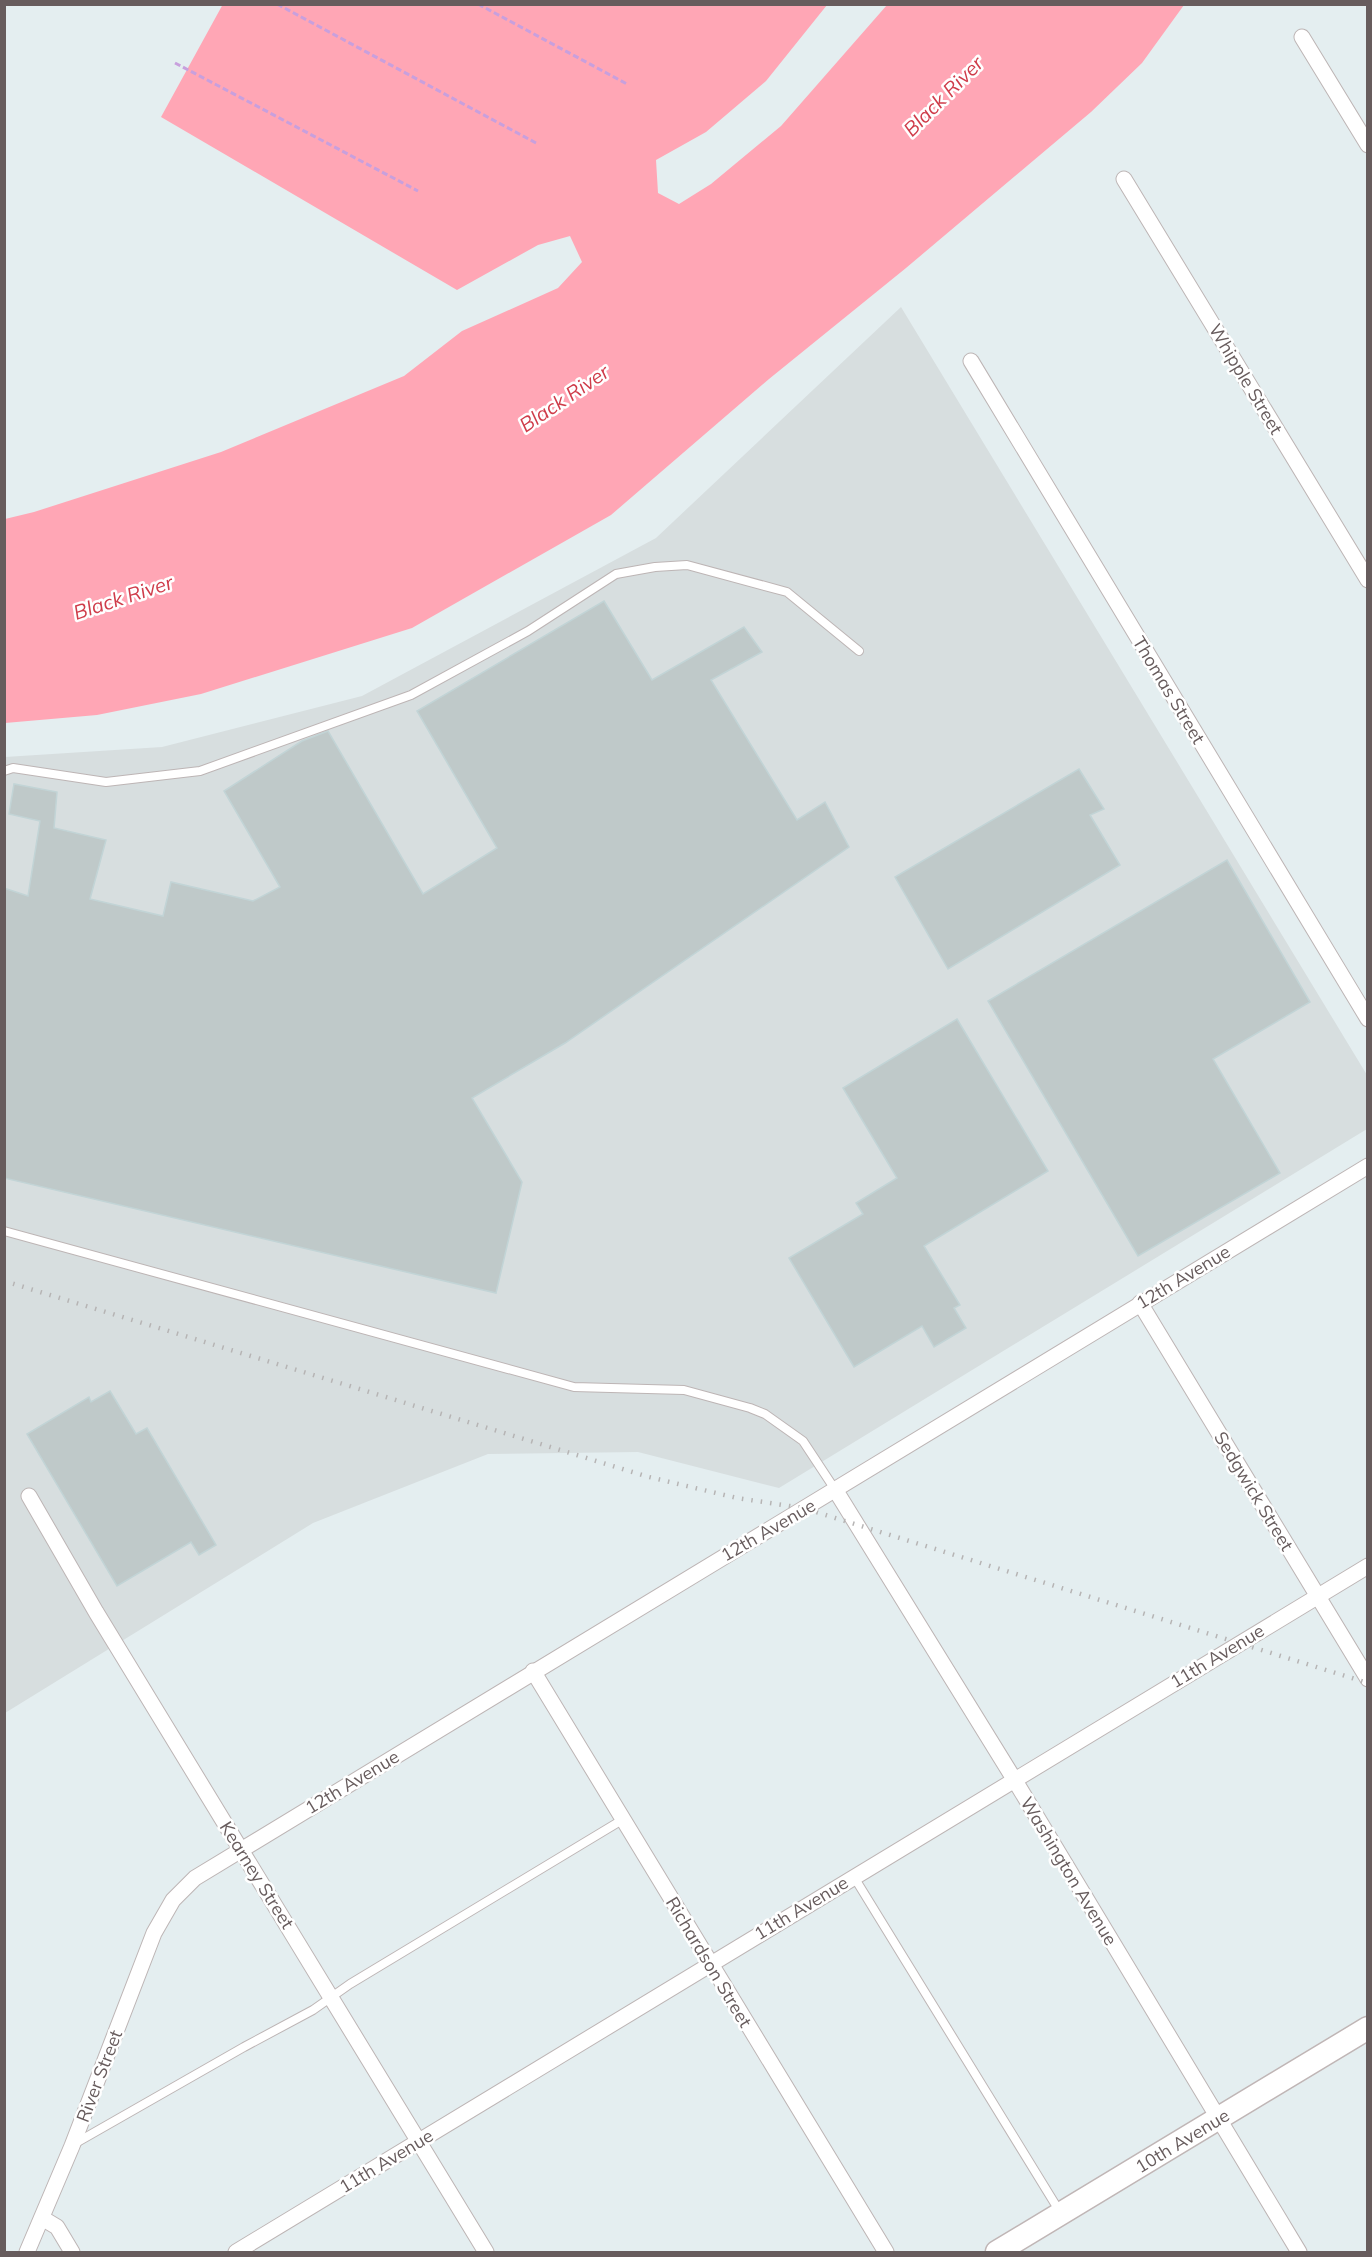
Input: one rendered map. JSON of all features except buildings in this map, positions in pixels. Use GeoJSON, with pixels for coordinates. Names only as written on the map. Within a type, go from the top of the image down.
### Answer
{"type":"FeatureCollection","features":[{"type":"Feature","properties":{"kind":"street"},"geometry":{"type":"LineString","coordinates":[[1302,37],[1368,145]]}},
{"type":"Feature","properties":{"kind":"street","name":"Whipple Street"},"geometry":{"type":"LineString","coordinates":[[1124,179],[1368,580]]}},
{"type":"Feature","properties":{"kind":"street","name":"Thomas Street"},"geometry":{"type":"LineString","coordinates":[[971,361],[1368,1019]]}},
{"type":"Feature","properties":{"kind":"street","name":"12th Avenue"},"geometry":{"type":"LineString","coordinates":[[173,1900],[195,1878],[1368,1166]]}},
{"type":"Feature","properties":{"kind":"street","name":"Sedgwick Street"},"geometry":{"type":"LineString","coordinates":[[1140,1303],[1368,1679]]}},
{"type":"Feature","properties":{"kind":"street","name":"Washington Avenue"},"geometry":{"type":"LineString","coordinates":[[836,1491],[1014,1779],[1299,2253]]}},
{"type":"Feature","properties":{"kind":"street","name":"Kearney Street"},"geometry":{"type":"LineString","coordinates":[[29,1496],[96,1612],[332,1996],[486,2253]]}},
{"type":"Feature","properties":{"kind":"street","name":"11th Avenue"},"geometry":{"type":"LineString","coordinates":[[236,2253],[710,1962],[1368,1566]]}},
{"type":"Feature","properties":{"kind":"street","name":"Richardson Street"},"geometry":{"type":"LineString","coordinates":[[533,1671],[886,2253]]}},
{"type":"Feature","properties":{"kind":"street","name":"River Street"},"geometry":{"type":"LineString","coordinates":[[27,2253],[72,2146],[154,1932],[173,1900]]}},
{"type":"Feature","properties":{"kind":"street","name":"10th Avenue"},"geometry":{"type":"LineString","coordinates":[[997,2253],[1368,2028]]}},
{"type":"Feature","properties":{"kind":"street"},"geometry":{"type":"LineString","coordinates":[[42,2218],[57,2227],[72,2253]]}},
{"type":"Feature","properties":{"kind":"lane"},"geometry":{"type":"LineString","coordinates":[[4,771],[13,768],[106,782],[200,771],[411,694],[528,631],[616,574],[655,567],[687,565],[787,592],[859,651]]}},
{"type":"Feature","properties":{"kind":"lane"},"geometry":{"type":"LineString","coordinates":[[4,1231],[574,1387],[684,1390],[750,1408],[765,1414],[803,1441],[836,1491]]}},
{"type":"Feature","properties":{"kind":"lane"},"geometry":{"type":"LineString","coordinates":[[72,2146],[313,2010],[332,1996],[622,1820]]}},
{"type":"Feature","properties":{"kind":"lane"},"geometry":{"type":"LineString","coordinates":[[854,1876],[1061,2213]]}},
{"type":"Feature","properties":{"kind":"path"},"geometry":{"type":"LineString","coordinates":[[276,4],[536,143]]}},
{"type":"Feature","properties":{"kind":"path"},"geometry":{"type":"LineString","coordinates":[[478,4],[627,84]]}},
{"type":"Feature","properties":{"kind":"path"},"geometry":{"type":"LineString","coordinates":[[175,63],[418,191]]}},
{"type":"Feature","properties":{"kind":"shaded area"},"geometry":{"type":"Polygon","coordinates":[[[901,307],[1367,1075],[1367,1129],[779,1488],[638,1452],[488,1454],[313,1523],[5,1713],[5,757],[162,747],[362,696],[656,538],[901,307]]]}},
{"type":"Feature","properties":{"kind":"water","name":"Black River"},"geometry":{"type":"Polygon","coordinates":[[[223,4],[827,5],[766,81],[706,132],[656,160],[658,193],[679,204],[711,184],[781,126],[887,5],[1184,5],[1142,63],[1091,112],[906,268],[769,379],[611,515],[412,628],[201,694],[97,715],[5,723],[5,519],[34,512],[221,452],[404,376],[462,331],[558,288],[582,262],[570,236],[538,245],[457,290],[161,117],[223,4]]]}},
{"type":"Feature","properties":{"kind":"railway"},"geometry":{"type":"LineString","coordinates":[[4,1281],[649,1477],[737,1498],[803,1508],[1368,1683]]}}]}
